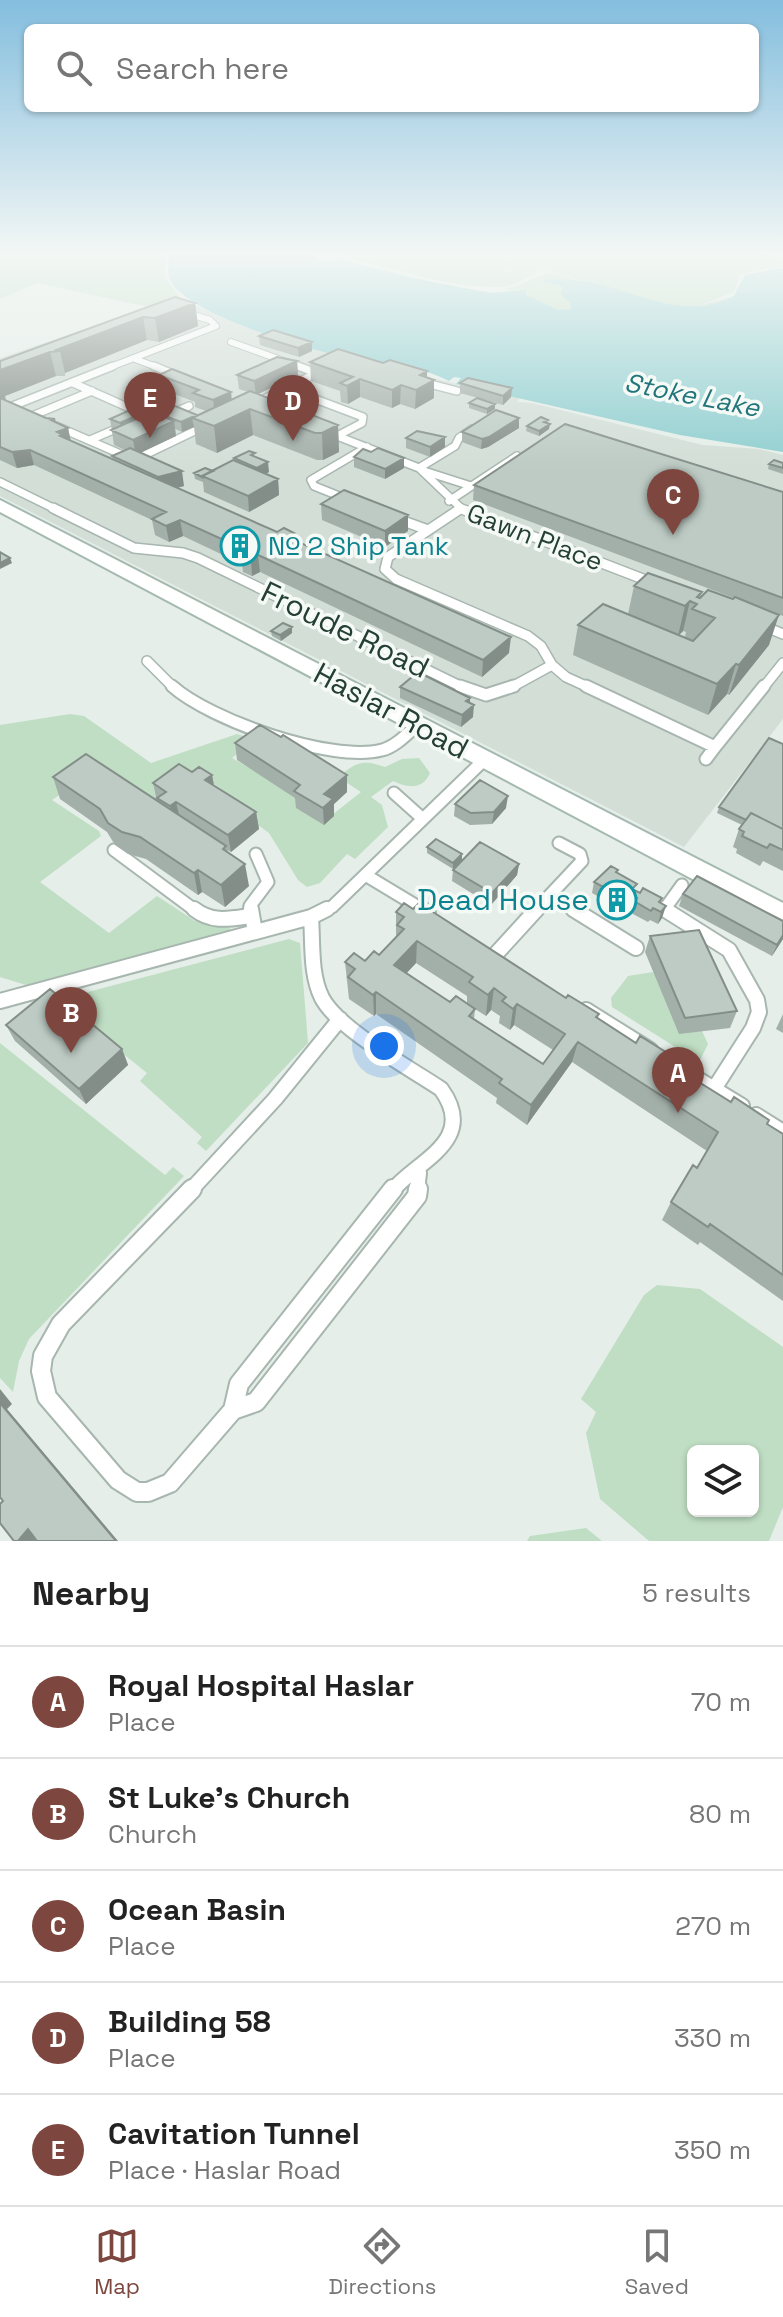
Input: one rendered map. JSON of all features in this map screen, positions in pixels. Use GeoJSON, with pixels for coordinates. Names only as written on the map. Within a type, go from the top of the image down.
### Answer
{"type":"FeatureCollection","features":[{"type":"Feature","properties":{"kind":"street","name":"Haslar Road"},"geometry":{"type":"LineString","coordinates":[[0,505],[783,916]]}},
{"type":"Feature","properties":{"kind":"lane"},"geometry":{"type":"LineString","coordinates":[[0,411],[216,326]]}},
{"type":"Feature","properties":{"kind":"lane"},"geometry":{"type":"LineString","coordinates":[[231,342],[316,373]]}},
{"type":"Feature","properties":{"kind":"lane"},"geometry":{"type":"LineString","coordinates":[[135,359],[192,381]]}},
{"type":"Feature","properties":{"kind":"lane"},"geometry":{"type":"LineString","coordinates":[[239,411],[327,368]]}},
{"type":"Feature","properties":{"kind":"lane"},"geometry":{"type":"LineString","coordinates":[[413,380],[457,391]]}},
{"type":"Feature","properties":{"kind":"lane"},"geometry":{"type":"LineString","coordinates":[[73,383],[151,417],[90,440]]}},
{"type":"Feature","properties":{"kind":"lane"},"geometry":{"type":"LineString","coordinates":[[286,388],[363,417],[362,423],[337,436]]}},
{"type":"Feature","properties":{"kind":"lane"},"geometry":{"type":"LineString","coordinates":[[32,416],[92,391]]}},
{"type":"Feature","properties":{"kind":"lane"},"geometry":{"type":"LineString","coordinates":[[240,400],[267,410]]}},
{"type":"Feature","properties":{"kind":"lane"},"geometry":{"type":"LineString","coordinates":[[12,407],[41,419]]}},
{"type":"Feature","properties":{"kind":"lane"},"geometry":{"type":"LineString","coordinates":[[172,414],[190,410]]}},
{"type":"Feature","properties":{"kind":"lane"},"geometry":{"type":"LineString","coordinates":[[134,460],[210,423],[200,419]]}},
{"type":"Feature","properties":{"kind":"lane"},"geometry":{"type":"LineString","coordinates":[[52,424],[145,465]]}},
{"type":"Feature","properties":{"kind":"lane"},"geometry":{"type":"LineString","coordinates":[[421,469],[481,424]]}},
{"type":"Feature","properties":{"kind":"lane"},"geometry":{"type":"LineString","coordinates":[[323,431],[471,486]]}},
{"type":"Feature","properties":{"kind":"lane"},"geometry":{"type":"LineString","coordinates":[[359,504],[314,486],[311,481],[367,447]]}},
{"type":"Feature","properties":{"kind":"lane","name":"Gawn Place"},"geometry":{"type":"LineString","coordinates":[[524,451],[449,501],[460,509],[670,590]]}},
{"type":"Feature","properties":{"kind":"lane"},"geometry":{"type":"LineString","coordinates":[[421,469],[449,501]]}},
{"type":"Feature","properties":{"kind":"lane","name":"Froude Road"},"geometry":{"type":"LineString","coordinates":[[0,482],[134,548],[192,555],[470,691],[487,696],[505,693],[536,670],[552,665]]}},
{"type":"Feature","properties":{"kind":"lane"},"geometry":{"type":"LineString","coordinates":[[460,509],[386,559],[387,573],[533,639],[552,665],[566,677],[715,747]]}},
{"type":"Feature","properties":{"kind":"lane"},"geometry":{"type":"LineString","coordinates":[[386,514],[428,530]]}},
{"type":"Feature","properties":{"kind":"lane"},"geometry":{"type":"LineString","coordinates":[[755,623],[783,634]]}},
{"type":"Feature","properties":{"kind":"lane"},"geometry":{"type":"LineString","coordinates":[[147,661],[175,689],[199,705],[255,729],[330,750],[384,750],[417,725]]}},
{"type":"Feature","properties":{"kind":"lane"},"geometry":{"type":"LineString","coordinates":[[706,759],[782,668]]}},
{"type":"Feature","properties":{"kind":"lane"},"geometry":{"type":"LineString","coordinates":[[2,999],[311,917],[332,907],[484,760]]}},
{"type":"Feature","properties":{"kind":"lane"},"geometry":{"type":"LineString","coordinates":[[394,793],[423,819]]}},
{"type":"Feature","properties":{"kind":"lane"},"geometry":{"type":"LineString","coordinates":[[495,955],[583,859],[559,843]]}},
{"type":"Feature","properties":{"kind":"lane"},"geometry":{"type":"LineString","coordinates":[[114,850],[204,917],[218,920],[250,916]]}},
{"type":"Feature","properties":{"kind":"lane"},"geometry":{"type":"LineString","coordinates":[[255,932],[250,906],[268,882],[256,854]]}},
{"type":"Feature","properties":{"kind":"lane"},"geometry":{"type":"LineString","coordinates":[[367,876],[444,923]]}},
{"type":"Feature","properties":{"kind":"lane"},"geometry":{"type":"LineString","coordinates":[[682,885],[659,907],[729,950],[757,1000],[759,1012],[753,1028],[714,1089]]}},
{"type":"Feature","properties":{"kind":"lane"},"geometry":{"type":"LineString","coordinates":[[551,896],[636,948]]}},
{"type":"Feature","properties":{"kind":"lane"},"geometry":{"type":"LineString","coordinates":[[311,917],[320,996],[340,1019],[441,1089],[456,1113],[452,1128],[419,1173],[417,1196],[256,1402],[233,1410],[170,1483],[148,1492],[137,1492],[118,1480],[47,1397],[41,1371],[48,1343],[61,1324],[207,1172],[305,1064],[340,1019]]}},
{"type":"Feature","properties":{"kind":"lane"},"geometry":{"type":"LineString","coordinates":[[573,1002],[783,1132]]}},
{"type":"Feature","properties":{"kind":"shaded area"},"geometry":{"type":"Polygon","coordinates":[[[94,326],[243,326],[348,359],[520,398],[517,402],[532,403],[703,445],[759,449],[783,455],[783,719],[684,847],[0,496],[0,358],[94,326]]]}},
{"type":"Feature","properties":{"kind":"green space"},"geometry":{"type":"Polygon","coordinates":[[[381,326],[783,326],[783,400],[381,326]]]}},
{"type":"Feature","properties":{"kind":"green space"},"geometry":{"type":"Polygon","coordinates":[[[70,714],[84,716],[151,763],[237,734],[262,742],[247,745],[232,758],[332,815],[361,792],[338,777],[355,765],[371,763],[385,767],[402,759],[419,758],[430,773],[419,785],[409,786],[393,781],[371,797],[382,805],[388,827],[355,859],[347,854],[320,883],[307,887],[298,880],[269,833],[232,806],[238,800],[208,780],[151,805],[93,772],[52,800],[99,831],[101,836],[40,882],[109,933],[157,896],[195,921],[230,928],[231,932],[26,985],[0,977],[0,725],[70,714]]]}},
{"type":"Feature","properties":{"kind":"green space"},"geometry":{"type":"Polygon","coordinates":[[[289,939],[300,943],[308,1043],[206,1151],[197,1143],[202,1137],[140,1081],[147,1073],[59,1002],[65,998],[289,939]]]}},
{"type":"Feature","properties":{"kind":"green space"},"geometry":{"type":"Polygon","coordinates":[[[653,972],[702,1031],[708,1044],[699,1062],[612,1007],[611,998],[628,976],[653,972]]]}},
{"type":"Feature","properties":{"kind":"green space"},"geometry":{"type":"Polygon","coordinates":[[[0,1043],[165,1175],[173,1167],[184,1176],[29,1339],[19,1361],[13,1392],[0,1378],[0,1043]]]}},
{"type":"Feature","properties":{"kind":"green space"},"geometry":{"type":"Polygon","coordinates":[[[657,1285],[700,1289],[783,1347],[783,1507],[769,1541],[649,1541],[600,1499],[586,1433],[596,1412],[581,1399],[644,1295],[657,1285]]]}},
{"type":"Feature","properties":{"kind":"green space"},"geometry":{"type":"Polygon","coordinates":[[[586,1528],[602,1541],[527,1541],[530,1536],[586,1528]]]}},
{"type":"Feature","properties":{"kind":"water","name":"Stoke Lake"},"geometry":{"type":"Polygon","coordinates":[[[242,326],[783,326],[783,452],[680,435],[456,384],[461,378],[454,377],[449,381],[412,369],[347,358],[242,326]]]}},
{"type":"Feature","properties":{"kind":"building"},"geometry":{"type":"Polygon","coordinates":[[[96,326],[120,326],[56,350],[60,351],[0,370],[0,361],[96,326]]]}},
{"type":"Feature","properties":{"kind":"building"},"geometry":{"type":"Polygon","coordinates":[[[273,330],[312,342],[298,348],[259,336],[273,330]]]}},
{"type":"Feature","properties":{"kind":"building"},"geometry":{"type":"Polygon","coordinates":[[[338,349],[383,363],[390,360],[427,371],[420,375],[434,380],[416,390],[401,385],[392,390],[360,379],[347,386],[340,383],[353,377],[310,362],[338,349]]]}},
{"type":"Feature","properties":{"kind":"building"},"geometry":{"type":"Polygon","coordinates":[[[277,357],[297,361],[254,381],[237,375],[277,357]]]}},
{"type":"Feature","properties":{"kind":"building"},"geometry":{"type":"Polygon","coordinates":[[[172,369],[231,392],[213,400],[193,393],[199,390],[159,375],[172,369]]]}},
{"type":"Feature","properties":{"kind":"building"},"geometry":{"type":"Polygon","coordinates":[[[468,378],[512,388],[503,396],[460,383],[468,378]]]}},
{"type":"Feature","properties":{"kind":"building"},"geometry":{"type":"Polygon","coordinates":[[[250,391],[338,425],[315,433],[250,409],[214,426],[192,418],[250,391]]]}},
{"type":"Feature","properties":{"kind":"building"},"geometry":{"type":"Polygon","coordinates":[[[0,398],[55,419],[51,420],[68,428],[57,432],[63,435],[60,436],[277,532],[284,528],[294,533],[287,537],[511,637],[483,660],[258,555],[251,560],[241,556],[248,551],[180,520],[166,526],[152,519],[166,512],[30,450],[12,452],[0,447],[0,398]]]}},
{"type":"Feature","properties":{"kind":"building"},"geometry":{"type":"Polygon","coordinates":[[[477,398],[495,404],[487,409],[469,403],[477,398]]]}},
{"type":"Feature","properties":{"kind":"building"},"geometry":{"type":"Polygon","coordinates":[[[139,406],[149,410],[120,423],[110,419],[139,406]]]}},
{"type":"Feature","properties":{"kind":"building"},"geometry":{"type":"Polygon","coordinates":[[[175,406],[197,415],[181,422],[160,414],[175,406]]]}},
{"type":"Feature","properties":{"kind":"building"},"geometry":{"type":"Polygon","coordinates":[[[496,410],[519,418],[482,439],[462,432],[496,410]]]}},
{"type":"Feature","properties":{"kind":"building"},"geometry":{"type":"Polygon","coordinates":[[[152,412],[174,421],[133,440],[111,430],[152,412]]]}},
{"type":"Feature","properties":{"kind":"building"},"geometry":{"type":"Polygon","coordinates":[[[541,417],[550,424],[539,431],[527,426],[541,417]]]}},
{"type":"Feature","properties":{"kind":"building"},"geometry":{"type":"Polygon","coordinates":[[[565,424],[783,492],[783,598],[474,485],[565,424]]]}},
{"type":"Feature","properties":{"kind":"building"},"geometry":{"type":"Polygon","coordinates":[[[417,431],[445,437],[430,447],[406,438],[417,431]]]}},
{"type":"Feature","properties":{"kind":"building"},"geometry":{"type":"Polygon","coordinates":[[[130,448],[182,471],[158,477],[112,456],[130,448]]]}},
{"type":"Feature","properties":{"kind":"building"},"geometry":{"type":"Polygon","coordinates":[[[378,448],[404,458],[385,469],[354,457],[363,449],[371,452],[378,448]]]}},
{"type":"Feature","properties":{"kind":"building"},"geometry":{"type":"Polygon","coordinates":[[[249,451],[255,453],[251,455],[268,462],[257,468],[234,458],[249,451]]]}},
{"type":"Feature","properties":{"kind":"building"},"geometry":{"type":"Polygon","coordinates":[[[233,460],[278,479],[248,496],[202,476],[233,460]]]}},
{"type":"Feature","properties":{"kind":"building"},"geometry":{"type":"Polygon","coordinates":[[[774,460],[783,463],[783,468],[769,464],[774,460]]]}},
{"type":"Feature","properties":{"kind":"building"},"geometry":{"type":"Polygon","coordinates":[[[205,468],[213,471],[202,476],[204,478],[194,473],[205,468]]]}},
{"type":"Feature","properties":{"kind":"building"},"geometry":{"type":"Polygon","coordinates":[[[344,490],[408,515],[385,531],[321,504],[344,490]]]}},
{"type":"Feature","properties":{"kind":"building"},"geometry":{"type":"Polygon","coordinates":[[[0,552],[10,558],[0,563],[0,552]]]}},
{"type":"Feature","properties":{"kind":"building"},"geometry":{"type":"Polygon","coordinates":[[[648,573],[702,592],[697,597],[700,598],[708,590],[779,615],[739,665],[736,664],[717,684],[578,625],[603,604],[693,641],[715,618],[692,609],[697,604],[690,601],[685,606],[634,586],[648,573]]]}},
{"type":"Feature","properties":{"kind":"building"},"geometry":{"type":"Polygon","coordinates":[[[283,623],[292,627],[280,635],[271,631],[283,623]]]}},
{"type":"Feature","properties":{"kind":"building"},"geometry":{"type":"Polygon","coordinates":[[[418,672],[470,698],[466,701],[474,705],[462,715],[400,687],[418,672]]]}},
{"type":"Feature","properties":{"kind":"building"},"geometry":{"type":"Polygon","coordinates":[[[260,725],[281,737],[283,735],[347,775],[324,794],[333,799],[323,808],[294,791],[300,785],[235,743],[260,725]]]}},
{"type":"Feature","properties":{"kind":"building"},"geometry":{"type":"Polygon","coordinates":[[[769,738],[783,744],[783,829],[751,813],[746,820],[719,807],[769,738]]]}},
{"type":"Feature","properties":{"kind":"building"},"geometry":{"type":"Polygon","coordinates":[[[86,754],[226,846],[223,849],[245,864],[221,885],[198,870],[194,873],[140,837],[122,832],[108,823],[100,809],[53,777],[86,754]]]}},
{"type":"Feature","properties":{"kind":"building"},"geometry":{"type":"Polygon","coordinates":[[[179,764],[192,772],[199,767],[212,775],[205,780],[256,812],[228,835],[176,802],[170,806],[157,798],[166,792],[153,783],[179,764]]]}},
{"type":"Feature","properties":{"kind":"building"},"geometry":{"type":"Polygon","coordinates":[[[480,780],[508,796],[494,812],[471,813],[455,804],[480,780]]]}},
{"type":"Feature","properties":{"kind":"building"},"geometry":{"type":"Polygon","coordinates":[[[751,813],[783,829],[783,850],[770,844],[767,848],[742,836],[744,832],[739,829],[751,813]]]}},
{"type":"Feature","properties":{"kind":"building"},"geometry":{"type":"Polygon","coordinates":[[[436,839],[462,854],[453,863],[427,847],[436,839]]]}},
{"type":"Feature","properties":{"kind":"building"},"geometry":{"type":"Polygon","coordinates":[[[480,842],[519,864],[492,893],[453,870],[480,842]]]}},
{"type":"Feature","properties":{"kind":"building"},"geometry":{"type":"Polygon","coordinates":[[[611,866],[637,884],[632,889],[640,893],[643,888],[662,898],[659,902],[666,906],[661,912],[653,908],[651,911],[634,901],[637,898],[629,894],[625,899],[594,882],[611,866]]]}},
{"type":"Feature","properties":{"kind":"building"},"geometry":{"type":"Polygon","coordinates":[[[697,876],[783,921],[783,935],[777,945],[683,894],[697,876]]]}},
{"type":"Feature","properties":{"kind":"building"},"geometry":{"type":"Polygon","coordinates":[[[404,903],[413,909],[419,903],[566,998],[568,995],[599,1014],[596,1017],[636,1043],[640,1036],[690,1067],[686,1074],[731,1102],[734,1097],[769,1120],[767,1124],[783,1134],[783,1275],[710,1224],[708,1227],[671,1202],[693,1165],[697,1168],[718,1132],[578,1042],[531,1105],[499,1083],[502,1079],[376,992],[373,995],[348,977],[355,969],[345,962],[354,953],[365,961],[374,951],[379,955],[404,929],[397,925],[404,917],[396,912],[404,903]],[[417,941],[394,965],[450,1002],[456,996],[475,1009],[469,1016],[543,1064],[565,1034],[517,1004],[513,1009],[502,1001],[506,997],[494,988],[488,995],[469,982],[473,977],[417,941]]]}},
{"type":"Feature","properties":{"kind":"building"},"geometry":{"type":"Polygon","coordinates":[[[699,930],[737,1011],[685,1018],[650,936],[699,930]]]}},
{"type":"Feature","properties":{"kind":"building"},"geometry":{"type":"Polygon","coordinates":[[[50,989],[122,1049],[79,1089],[6,1025],[50,989]]]}},
{"type":"Feature","properties":{"kind":"building"},"geometry":{"type":"Polygon","coordinates":[[[0,1403],[116,1541],[37,1541],[28,1529],[18,1541],[14,1541],[0,1523],[0,1504],[3,1501],[0,1497],[0,1403]]]}},
{"type":"Feature","properties":{"kind":"place","name":"Cavitation Tunnel"},"geometry":{"type":"Point","coordinates":[150,438]}},
{"type":"Feature","properties":{"kind":"place","name":"Building 58"},"geometry":{"type":"Point","coordinates":[293,441]}},
{"type":"Feature","properties":{"kind":"place","name":"Ocean Basin"},"geometry":{"type":"Point","coordinates":[673,535]}},
{"type":"Feature","properties":{"kind":"place","name":"№ 2 Ship Tank"},"geometry":{"type":"Point","coordinates":[240,546]}},
{"type":"Feature","properties":{"kind":"place","name":"Dead House"},"geometry":{"type":"Point","coordinates":[617,900]}},
{"type":"Feature","properties":{"kind":"place","name":"St Luke's Church"},"geometry":{"type":"Point","coordinates":[71,1053]}},
{"type":"Feature","properties":{"kind":"place","name":"Royal Hospital Haslar"},"geometry":{"type":"Point","coordinates":[678,1113]}}]}
